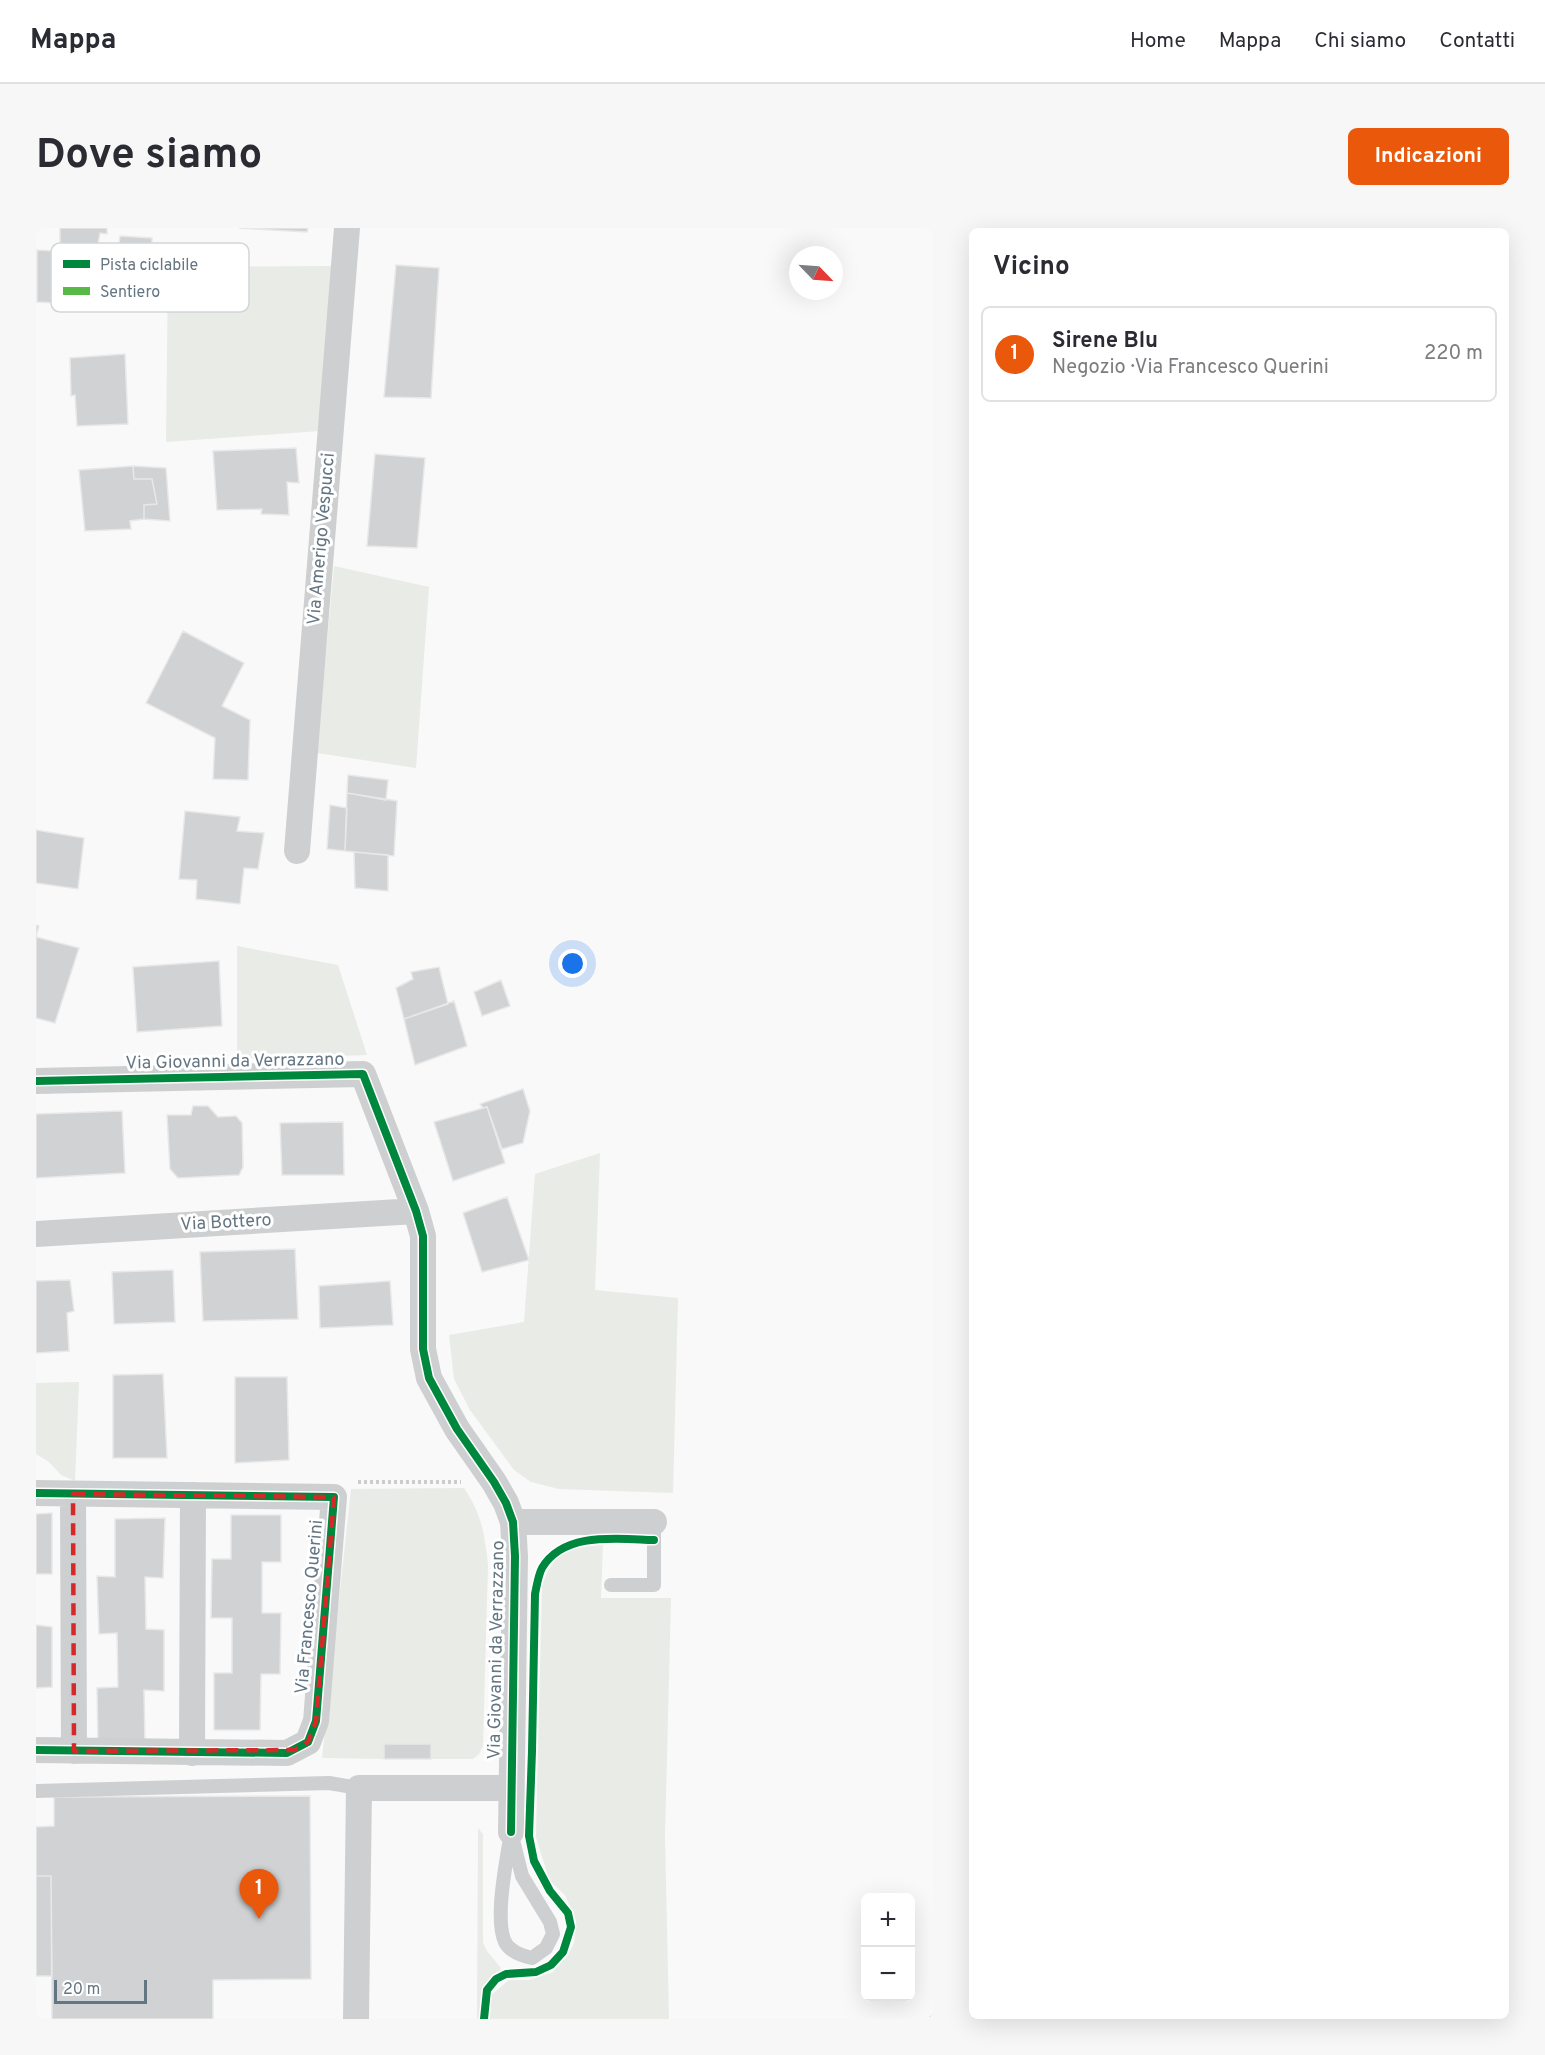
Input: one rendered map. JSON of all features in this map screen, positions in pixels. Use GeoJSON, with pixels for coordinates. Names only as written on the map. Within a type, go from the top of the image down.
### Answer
{"type":"FeatureCollection","features":[{"type":"Feature","properties":{"kind":"street","name":"Via Amerigo Vespucci"},"geometry":{"type":"LineString","coordinates":[[297,851],[347,228]]}},
{"type":"Feature","properties":{"kind":"street","name":"Via Giovanni da Verrazzano"},"geometry":{"type":"LineString","coordinates":[[36,1081],[363,1074],[416,1211],[423,1236],[423,1349],[429,1378],[457,1429],[495,1482],[513,1522],[511,1832]]}},
{"type":"Feature","properties":{"kind":"street","name":"Via Bottero"},"geometry":{"type":"LineString","coordinates":[[36,1234],[416,1211]]}},
{"type":"Feature","properties":{"kind":"street","name":"Via Francesco Querini"},"geometry":{"type":"LineString","coordinates":[[36,1493],[334,1497],[316,1721],[308,1742],[287,1753],[36,1750]]}},
{"type":"Feature","properties":{"kind":"street"},"geometry":{"type":"LineString","coordinates":[[73,1494],[74,1751]]}},
{"type":"Feature","properties":{"kind":"street"},"geometry":{"type":"LineString","coordinates":[[192,1753],[193,1495]]}},
{"type":"Feature","properties":{"kind":"street","name":"Via Giovanni da Verrazzano"},"geometry":{"type":"LineString","coordinates":[[513,1522],[654,1521]]}},
{"type":"Feature","properties":{"kind":"street"},"geometry":{"type":"LineString","coordinates":[[356,2019],[359,1788],[511,1788]]}},
{"type":"Feature","properties":{"kind":"lane"},"geometry":{"type":"LineString","coordinates":[[611,1585],[654,1585],[654,1521]]}},
{"type":"Feature","properties":{"kind":"lane"},"geometry":{"type":"LineString","coordinates":[[36,1791],[329,1784],[359,1788]]}},
{"type":"Feature","properties":{"kind":"lane","name":"Via Giovanni da Verrazzano"},"geometry":{"type":"LineString","coordinates":[[511,1832],[522,1876],[550,1922],[553,1934],[546,1948],[532,1958],[520,1955],[506,1944],[500,1922],[511,1832]]}},
{"type":"Feature","properties":{"kind":"path"},"geometry":{"type":"LineString","coordinates":[[334,1497],[341,1486],[348,1482],[495,1482]]}},
{"type":"Feature","properties":{"kind":"highlighted area"},"geometry":{"type":"Polygon","coordinates":[[[73,1494],[334,1497],[316,1721],[308,1742],[294,1750],[74,1751],[73,1494]]]}},
{"type":"Feature","properties":{"kind":"shaded area"},"geometry":{"type":"Polygon","coordinates":[[[332,266],[320,431],[166,442],[167,312],[249,312],[249,267],[332,266]]]}},
{"type":"Feature","properties":{"kind":"shaded area"},"geometry":{"type":"Polygon","coordinates":[[[334,566],[429,587],[416,768],[317,753],[334,566]]]}},
{"type":"Feature","properties":{"kind":"shaded area"},"geometry":{"type":"Polygon","coordinates":[[[237,946],[338,965],[367,1055],[237,1059],[237,946]]]}},
{"type":"Feature","properties":{"kind":"shaded area"},"geometry":{"type":"Polygon","coordinates":[[[600,1153],[595,1290],[678,1298],[673,1493],[559,1489],[531,1482],[514,1470],[470,1410],[454,1379],[449,1335],[524,1322],[535,1174],[600,1153]]]}},
{"type":"Feature","properties":{"kind":"shaded area"},"geometry":{"type":"Polygon","coordinates":[[[79,1382],[75,1481],[61,1475],[49,1462],[36,1454],[36,1383],[79,1382]]]}},
{"type":"Feature","properties":{"kind":"shaded area"},"geometry":{"type":"Polygon","coordinates":[[[464,1488],[475,1507],[481,1524],[488,1564],[483,1746],[479,1754],[473,1759],[430,1759],[430,1744],[385,1744],[384,1759],[322,1758],[351,1489],[464,1488]]]}},
{"type":"Feature","properties":{"kind":"shaded area"},"geometry":{"type":"Polygon","coordinates":[[[603,1545],[601,1598],[671,1598],[665,1836],[669,2019],[490,2019],[491,1995],[509,1980],[529,1980],[553,1972],[568,1955],[574,1943],[576,1920],[565,1895],[552,1883],[547,1873],[536,1837],[542,1585],[552,1565],[564,1553],[581,1547],[603,1545]]]}},
{"type":"Feature","properties":{"kind":"shaded area"},"geometry":{"type":"Polygon","coordinates":[[[478,1828],[483,1834],[483,1943],[501,1968],[484,1991],[482,2019],[477,2019],[478,1828]]]}},
{"type":"Feature","properties":{"kind":"building"},"geometry":{"type":"Polygon","coordinates":[[[60,228],[107,228],[107,234],[100,233],[98,243],[60,243],[60,228]]]}},
{"type":"Feature","properties":{"kind":"building"},"geometry":{"type":"Polygon","coordinates":[[[239,228],[308,228],[307,232],[239,228]]]}},
{"type":"Feature","properties":{"kind":"building"},"geometry":{"type":"Polygon","coordinates":[[[120,236],[152,238],[152,243],[119,243],[120,236]]]}},
{"type":"Feature","properties":{"kind":"building"},"geometry":{"type":"Polygon","coordinates":[[[37,250],[51,251],[51,303],[37,302],[37,250]]]}},
{"type":"Feature","properties":{"kind":"building"},"geometry":{"type":"Polygon","coordinates":[[[396,265],[439,268],[431,398],[384,397],[396,265]]]}},
{"type":"Feature","properties":{"kind":"building"},"geometry":{"type":"Polygon","coordinates":[[[125,354],[128,424],[77,426],[75,395],[71,396],[70,358],[125,354]]]}},
{"type":"Feature","properties":{"kind":"building"},"geometry":{"type":"Polygon","coordinates":[[[296,448],[299,483],[287,482],[289,515],[261,514],[262,509],[217,510],[213,451],[296,448]]]}},
{"type":"Feature","properties":{"kind":"building"},"geometry":{"type":"Polygon","coordinates":[[[375,454],[425,458],[417,548],[367,546],[375,454]]]}},
{"type":"Feature","properties":{"kind":"building"},"geometry":{"type":"Polygon","coordinates":[[[133,466],[134,479],[152,479],[157,504],[144,505],[144,519],[130,521],[131,529],[85,531],[79,470],[133,466]]]}},
{"type":"Feature","properties":{"kind":"building"},"geometry":{"type":"Polygon","coordinates":[[[133,466],[166,468],[170,521],[144,519],[144,505],[157,504],[152,479],[134,479],[133,466]]]}},
{"type":"Feature","properties":{"kind":"building"},"geometry":{"type":"Polygon","coordinates":[[[183,631],[244,663],[222,706],[250,720],[248,780],[213,779],[215,738],[146,703],[183,631]]]}},
{"type":"Feature","properties":{"kind":"building"},"geometry":{"type":"Polygon","coordinates":[[[348,775],[388,780],[386,800],[347,793],[348,775]]]}},
{"type":"Feature","properties":{"kind":"building"},"geometry":{"type":"Polygon","coordinates":[[[347,793],[397,801],[394,856],[345,851],[347,793]]]}},
{"type":"Feature","properties":{"kind":"building"},"geometry":{"type":"Polygon","coordinates":[[[330,805],[347,808],[345,851],[327,849],[330,805]]]}},
{"type":"Feature","properties":{"kind":"building"},"geometry":{"type":"Polygon","coordinates":[[[185,811],[240,817],[237,831],[264,833],[258,869],[244,868],[240,904],[196,899],[197,880],[179,879],[185,811]]]}},
{"type":"Feature","properties":{"kind":"building"},"geometry":{"type":"Polygon","coordinates":[[[36,830],[84,838],[78,889],[36,883],[36,830]]]}},
{"type":"Feature","properties":{"kind":"building"},"geometry":{"type":"Polygon","coordinates":[[[354,852],[388,855],[388,891],[355,888],[354,852]]]}},
{"type":"Feature","properties":{"kind":"building"},"geometry":{"type":"Polygon","coordinates":[[[36,937],[79,948],[55,1023],[36,1018],[36,937]]]}},
{"type":"Feature","properties":{"kind":"building"},"geometry":{"type":"Polygon","coordinates":[[[219,961],[222,1026],[137,1032],[133,967],[219,961]]]}},
{"type":"Feature","properties":{"kind":"building"},"geometry":{"type":"Polygon","coordinates":[[[439,967],[448,1004],[404,1019],[396,988],[413,979],[411,972],[439,967]]]}},
{"type":"Feature","properties":{"kind":"building"},"geometry":{"type":"Polygon","coordinates":[[[501,980],[510,1006],[482,1016],[474,992],[501,980]]]}},
{"type":"Feature","properties":{"kind":"building"},"geometry":{"type":"Polygon","coordinates":[[[454,1001],[467,1046],[415,1065],[404,1019],[454,1001]]]}},
{"type":"Feature","properties":{"kind":"building"},"geometry":{"type":"Polygon","coordinates":[[[523,1089],[530,1111],[523,1143],[502,1149],[487,1107],[483,1108],[480,1104],[523,1089]]]}},
{"type":"Feature","properties":{"kind":"building"},"geometry":{"type":"Polygon","coordinates":[[[193,1106],[208,1106],[218,1117],[236,1116],[242,1123],[243,1167],[239,1175],[178,1178],[170,1169],[167,1115],[191,1115],[193,1106]]]}},
{"type":"Feature","properties":{"kind":"building"},"geometry":{"type":"Polygon","coordinates":[[[487,1107],[505,1163],[453,1181],[434,1122],[487,1107]]]}},
{"type":"Feature","properties":{"kind":"building"},"geometry":{"type":"Polygon","coordinates":[[[122,1111],[125,1173],[36,1178],[36,1114],[122,1111]]]}},
{"type":"Feature","properties":{"kind":"building"},"geometry":{"type":"Polygon","coordinates":[[[343,1122],[344,1175],[282,1175],[280,1123],[343,1122]]]}},
{"type":"Feature","properties":{"kind":"building"},"geometry":{"type":"Polygon","coordinates":[[[507,1197],[529,1260],[482,1272],[463,1213],[507,1197]]]}},
{"type":"Feature","properties":{"kind":"building"},"geometry":{"type":"Polygon","coordinates":[[[295,1249],[298,1319],[203,1321],[200,1252],[295,1249]]]}},
{"type":"Feature","properties":{"kind":"building"},"geometry":{"type":"Polygon","coordinates":[[[173,1270],[175,1322],[114,1324],[112,1272],[173,1270]]]}},
{"type":"Feature","properties":{"kind":"building"},"geometry":{"type":"Polygon","coordinates":[[[70,1280],[74,1311],[67,1313],[69,1351],[36,1353],[36,1281],[70,1280]]]}},
{"type":"Feature","properties":{"kind":"building"},"geometry":{"type":"Polygon","coordinates":[[[390,1281],[393,1325],[320,1328],[319,1286],[390,1281]]]}},
{"type":"Feature","properties":{"kind":"building"},"geometry":{"type":"Polygon","coordinates":[[[163,1374],[167,1458],[113,1458],[113,1375],[163,1374]]]}},
{"type":"Feature","properties":{"kind":"building"},"geometry":{"type":"Polygon","coordinates":[[[235,1377],[287,1377],[289,1460],[235,1463],[235,1377]]]}},
{"type":"Feature","properties":{"kind":"building"},"geometry":{"type":"Polygon","coordinates":[[[52,1513],[52,1574],[36,1574],[36,1514],[52,1513]]]}},
{"type":"Feature","properties":{"kind":"building"},"geometry":{"type":"Polygon","coordinates":[[[231,1515],[281,1515],[281,1562],[262,1562],[262,1613],[281,1613],[280,1674],[261,1674],[260,1730],[214,1730],[214,1673],[232,1673],[232,1618],[211,1618],[212,1559],[231,1559],[231,1515]]]}},
{"type":"Feature","properties":{"kind":"building"},"geometry":{"type":"Polygon","coordinates":[[[165,1518],[163,1578],[145,1577],[146,1629],[164,1630],[164,1691],[144,1690],[145,1747],[98,1745],[97,1688],[118,1687],[117,1633],[99,1634],[97,1576],[115,1577],[115,1519],[165,1518]]]}},
{"type":"Feature","properties":{"kind":"building"},"geometry":{"type":"Polygon","coordinates":[[[36,1625],[52,1627],[52,1687],[36,1688],[36,1625]]]}},
{"type":"Feature","properties":{"kind":"building"},"geometry":{"type":"Polygon","coordinates":[[[384,1744],[431,1744],[431,1759],[384,1759],[384,1744]]]}},
{"type":"Feature","properties":{"kind":"building"},"geometry":{"type":"Polygon","coordinates":[[[310,1796],[311,1979],[213,1980],[213,2019],[52,2019],[51,1876],[36,1876],[36,1827],[54,1826],[54,1797],[310,1796]]]}},
{"type":"Feature","properties":{"kind":"building"},"geometry":{"type":"Polygon","coordinates":[[[36,1876],[51,1876],[52,1976],[36,1976],[36,1876]]]}},
{"type":"Feature","properties":{"kind":"cycle path"},"geometry":{"type":"LineString","coordinates":[[36,1081],[363,1074],[416,1211],[423,1236],[423,1349],[429,1378],[457,1429],[494,1482],[506,1503],[513,1522],[515,1556],[511,1832]]}},
{"type":"Feature","properties":{"kind":"cycle path"},"geometry":{"type":"LineString","coordinates":[[36,1493],[334,1497],[316,1721],[308,1742],[287,1753],[36,1750]]}},
{"type":"Feature","properties":{"kind":"cycle path"},"geometry":{"type":"LineString","coordinates":[[484,2019],[487,1990],[496,1979],[506,1974],[536,1972],[551,1965],[563,1952],[571,1927],[568,1913],[550,1891],[534,1861],[529,1836],[535,1594],[539,1574],[552,1556],[578,1543],[609,1539],[654,1540]]}},
{"type":"Feature","properties":{"kind":"place","name":"Sirene Blu"},"geometry":{"type":"Point","coordinates":[259,1919]}}]}
